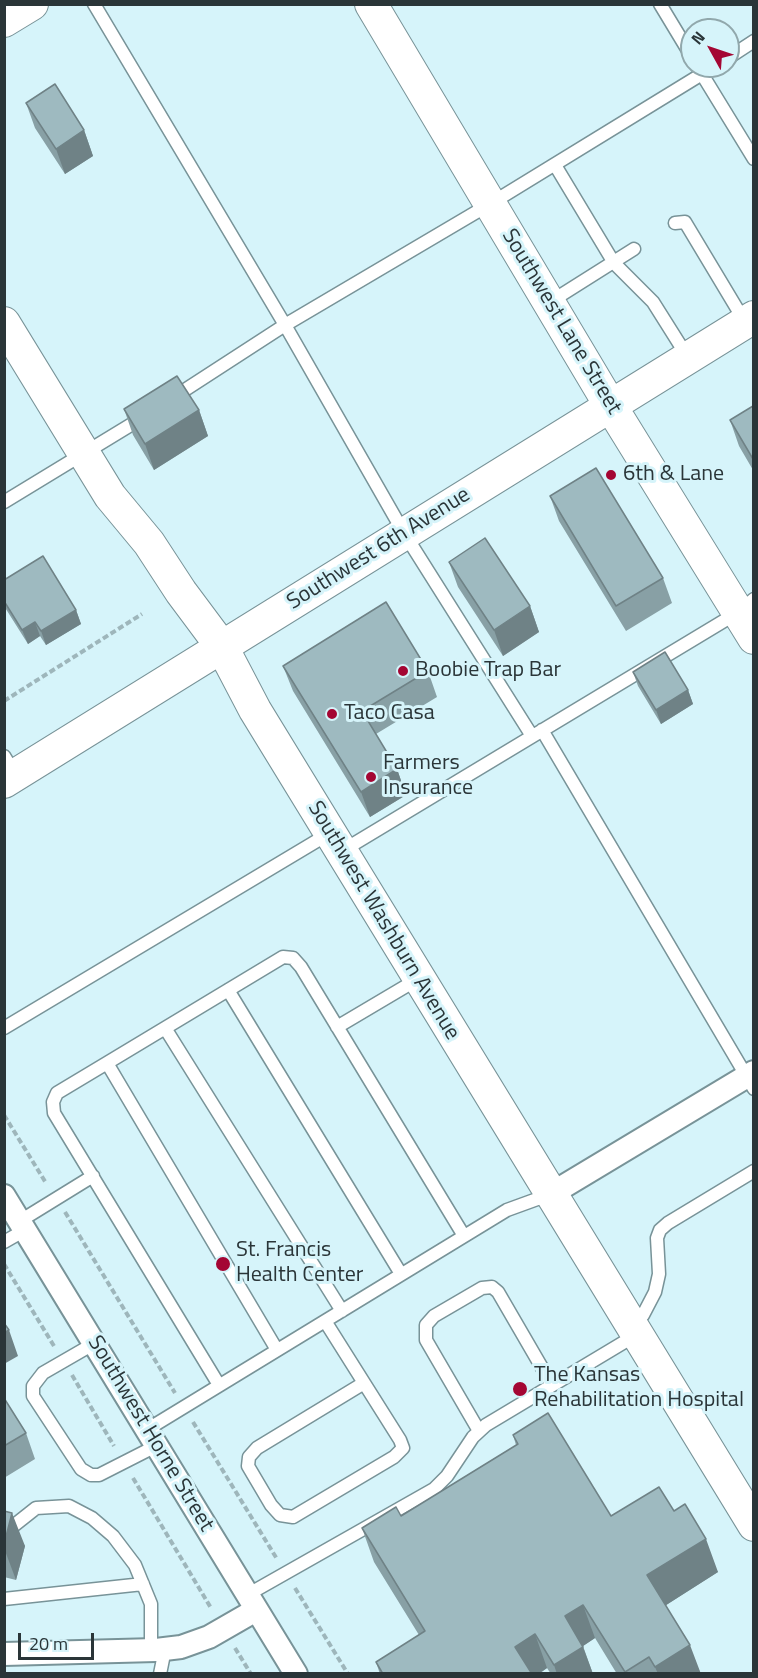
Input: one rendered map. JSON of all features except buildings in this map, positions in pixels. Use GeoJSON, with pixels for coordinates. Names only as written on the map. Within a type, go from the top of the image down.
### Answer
{"type":"FeatureCollection","features":[{"type":"Feature","properties":{"kind":"main road"},"geometry":{"type":"LineString","coordinates":[[4,21],[32,4]]}},
{"type":"Feature","properties":{"kind":"main road","name":"Southwest Lane Street"},"geometry":{"type":"LineString","coordinates":[[371,4],[610,405],[748,617]]}},
{"type":"Feature","properties":{"kind":"main road","name":"Southwest 6th Avenue"},"geometry":{"type":"LineString","coordinates":[[8,771],[222,647],[749,320]]}},
{"type":"Feature","properties":{"kind":"main road","name":"Southwest Washburn Avenue"},"geometry":{"type":"LineString","coordinates":[[4,323],[110,496],[149,543],[181,592],[222,647],[255,710],[418,979],[681,1403],[753,1525]]}},
{"type":"Feature","properties":{"kind":"street"},"geometry":{"type":"LineString","coordinates":[[551,1194],[751,1079]]}},
{"type":"Feature","properties":{"kind":"street","name":"Southwest Horne Street"},"geometry":{"type":"LineString","coordinates":[[4,1196],[96,1343],[296,1674]]}},
{"type":"Feature","properties":{"kind":"street"},"geometry":{"type":"LineString","coordinates":[[4,1654],[181,1647],[209,1637],[251,1602]]}},
{"type":"Feature","properties":{"kind":"lane"},"geometry":{"type":"LineString","coordinates":[[94,4],[285,325],[404,533],[537,733],[751,1079]]}},
{"type":"Feature","properties":{"kind":"lane"},"geometry":{"type":"LineString","coordinates":[[660,4],[680,37]]}},
{"type":"Feature","properties":{"kind":"lane"},"geometry":{"type":"LineString","coordinates":[[740,50],[753,42]]}},
{"type":"Feature","properties":{"kind":"lane"},"geometry":{"type":"LineString","coordinates":[[4,502],[285,325],[555,165],[688,78]]}},
{"type":"Feature","properties":{"kind":"lane"},"geometry":{"type":"LineString","coordinates":[[705,78],[753,159]]}},
{"type":"Feature","properties":{"kind":"lane"},"geometry":{"type":"LineString","coordinates":[[555,165],[614,263],[653,302],[688,357]]}},
{"type":"Feature","properties":{"kind":"lane"},"geometry":{"type":"LineString","coordinates":[[675,223],[685,222],[749,320]]}},
{"type":"Feature","properties":{"kind":"lane"},"geometry":{"type":"LineString","coordinates":[[549,302],[634,249]]}},
{"type":"Feature","properties":{"kind":"lane"},"geometry":{"type":"LineString","coordinates":[[4,1028],[336,842],[748,617]]}},
{"type":"Feature","properties":{"kind":"lane"},"geometry":{"type":"LineString","coordinates":[[219,1385],[54,1113],[53,1102],[57,1093],[283,957],[293,958],[301,967],[464,1236]]}},
{"type":"Feature","properties":{"kind":"lane"},"geometry":{"type":"LineString","coordinates":[[337,1027],[418,979]]}},
{"type":"Feature","properties":{"kind":"lane"},"geometry":{"type":"LineString","coordinates":[[228,990],[401,1275]]}},
{"type":"Feature","properties":{"kind":"lane"},"geometry":{"type":"LineString","coordinates":[[165,1028],[342,1311]]}},
{"type":"Feature","properties":{"kind":"lane"},"geometry":{"type":"LineString","coordinates":[[107,1063],[277,1350]]}},
{"type":"Feature","properties":{"kind":"lane"},"geometry":{"type":"LineString","coordinates":[[251,1602],[434,1489],[447,1476],[479,1431],[486,1425],[635,1331],[655,1292],[659,1274],[657,1238],[660,1230],[753,1172]]}},
{"type":"Feature","properties":{"kind":"lane"},"geometry":{"type":"LineString","coordinates":[[4,1242],[23,1225],[93,1176]]}},
{"type":"Feature","properties":{"kind":"lane"},"geometry":{"type":"LineString","coordinates":[[96,1343],[43,1373],[33,1386],[33,1396],[81,1469],[91,1475],[99,1475],[153,1437],[219,1385],[507,1210],[551,1194]]}},
{"type":"Feature","properties":{"kind":"lane"},"geometry":{"type":"LineString","coordinates":[[479,1431],[426,1340],[426,1325],[434,1316],[482,1288],[492,1287],[498,1292],[552,1385]]}},
{"type":"Feature","properties":{"kind":"lane"},"geometry":{"type":"LineString","coordinates":[[325,1321],[400,1440],[403,1448],[394,1457],[293,1517],[280,1515],[271,1506],[248,1466],[249,1457],[257,1448],[364,1383]]}},
{"type":"Feature","properties":{"kind":"lane"},"geometry":{"type":"LineString","coordinates":[[4,1539],[12,1527],[36,1508],[69,1506],[92,1518],[113,1536],[135,1565],[151,1604],[160,1674]]}},
{"type":"Feature","properties":{"kind":"lane"},"geometry":{"type":"LineString","coordinates":[[4,1599],[143,1584]]}},
{"type":"Feature","properties":{"kind":"path"},"geometry":{"type":"LineString","coordinates":[[4,701],[142,614]]}},
{"type":"Feature","properties":{"kind":"place","name":"6th & Lane"},"geometry":{"type":"Point","coordinates":[611,475]}},
{"type":"Feature","properties":{"kind":"place","name":"Boobie Trap Bar"},"geometry":{"type":"Point","coordinates":[403,671]}},
{"type":"Feature","properties":{"kind":"place","name":"Taco Casa"},"geometry":{"type":"Point","coordinates":[332,714]}},
{"type":"Feature","properties":{"kind":"place","name":"Farmers Insurance"},"geometry":{"type":"Point","coordinates":[371,777]}},
{"type":"Feature","properties":{"kind":"place","name":"St. Francis Health Center"},"geometry":{"type":"Point","coordinates":[223,1264]}},
{"type":"Feature","properties":{"kind":"place","name":"The Kansas Rehabilitation Hospital"},"geometry":{"type":"Point","coordinates":[520,1389]}}]}
